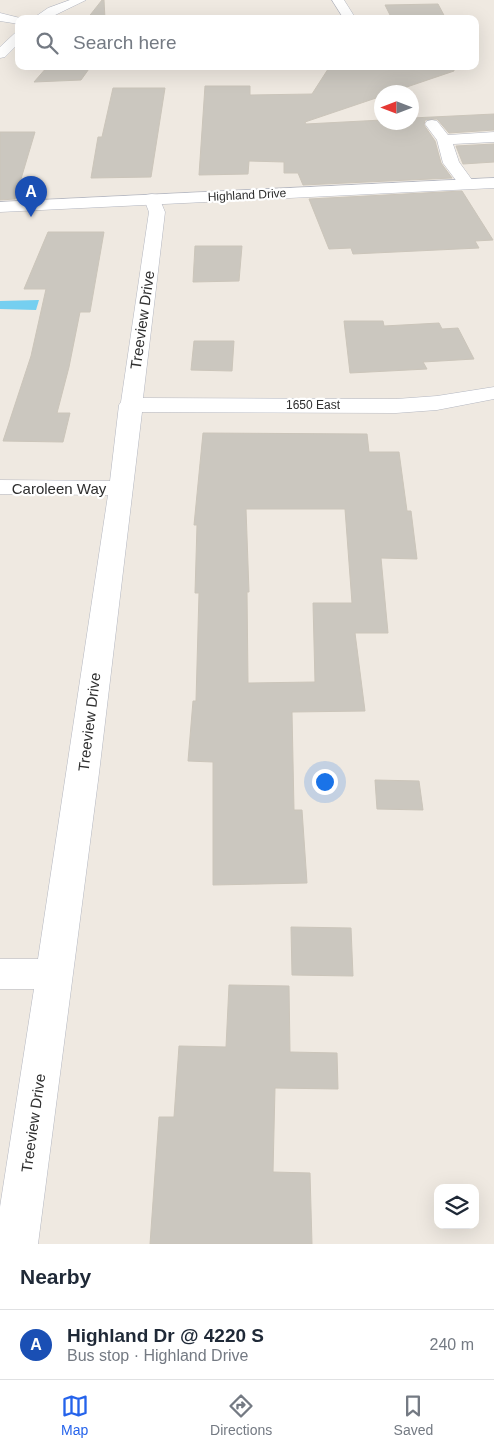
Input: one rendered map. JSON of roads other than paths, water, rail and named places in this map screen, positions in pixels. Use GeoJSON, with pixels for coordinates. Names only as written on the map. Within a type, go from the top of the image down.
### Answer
{"type":"FeatureCollection","features":[{"type":"Feature","properties":{"kind":"street"},"geometry":{"type":"LineString","coordinates":[[45,15],[80,0]]}},
{"type":"Feature","properties":{"kind":"street"},"geometry":{"type":"LineString","coordinates":[[338,0],[347,15]]}},
{"type":"Feature","properties":{"kind":"street"},"geometry":{"type":"LineString","coordinates":[[0,17],[15,19]]}},
{"type":"Feature","properties":{"kind":"street"},"geometry":{"type":"LineString","coordinates":[[0,53],[15,40]]}},
{"type":"Feature","properties":{"kind":"street"},"geometry":{"type":"LineString","coordinates":[[432,124],[444,140],[451,163],[467,184]]}},
{"type":"Feature","properties":{"kind":"street"},"geometry":{"type":"LineString","coordinates":[[444,140],[494,137]]}},
{"type":"Feature","properties":{"kind":"street","name":"Highland Drive"},"geometry":{"type":"LineString","coordinates":[[0,207],[494,183]]}},
{"type":"Feature","properties":{"kind":"street","name":"Treeview Drive"},"geometry":{"type":"LineString","coordinates":[[16,1244],[83,772],[156,212],[152,199]]}},
{"type":"Feature","properties":{"kind":"street","name":"1650 East"},"geometry":{"type":"LineString","coordinates":[[130,405],[396,406],[437,403],[494,393]]}},
{"type":"Feature","properties":{"kind":"street","name":"Caroleen Way"},"geometry":{"type":"LineString","coordinates":[[0,488],[119,488]]}},
{"type":"Feature","properties":{"kind":"street"},"geometry":{"type":"LineString","coordinates":[[0,974],[53,974]]}},
{"type":"Feature","properties":{"kind":"water"},"geometry":{"type":"Polygon","coordinates":[[[39,300],[36,310],[0,309],[0,301],[39,300]]]}},
{"type":"Feature","properties":{"kind":"place","name":"Highland Dr @ 4220 S"},"geometry":{"type":"Point","coordinates":[31,217]}}]}
